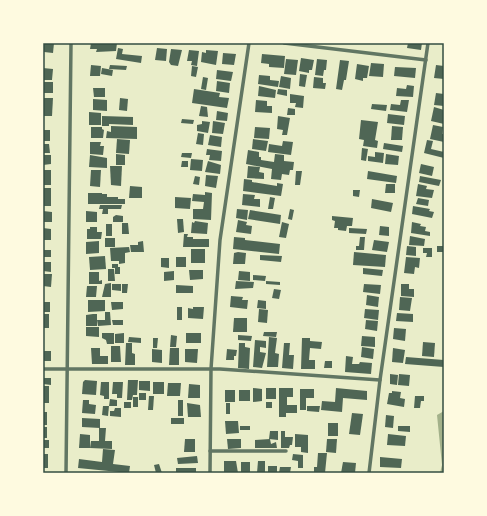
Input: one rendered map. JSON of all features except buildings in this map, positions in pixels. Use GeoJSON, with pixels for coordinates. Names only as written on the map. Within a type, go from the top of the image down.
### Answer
{"type":"FeatureCollection","features":[{"type":"Feature","properties":{"kind":"street"},"geometry":{"type":"LineString","coordinates":[[66,473],[71,43]]}},
{"type":"Feature","properties":{"kind":"street"},"geometry":{"type":"LineString","coordinates":[[210,473],[211,370],[220,240],[249,43]]}},
{"type":"Feature","properties":{"kind":"street"},"geometry":{"type":"LineString","coordinates":[[284,43],[426,60]]}},
{"type":"Feature","properties":{"kind":"street"},"geometry":{"type":"LineString","coordinates":[[369,473],[380,380],[428,43]]}},
{"type":"Feature","properties":{"kind":"street"},"geometry":{"type":"LineString","coordinates":[[43,369],[211,370],[321,375],[380,380]]}},
{"type":"Feature","properties":{"kind":"street"},"geometry":{"type":"LineString","coordinates":[[210,451],[286,451]]}},
{"type":"Feature","properties":{"kind":"shaded area"},"geometry":{"type":"Polygon","coordinates":[[[444,411],[444,473],[440,473],[442,465],[437,415],[444,411]]]}}]}
